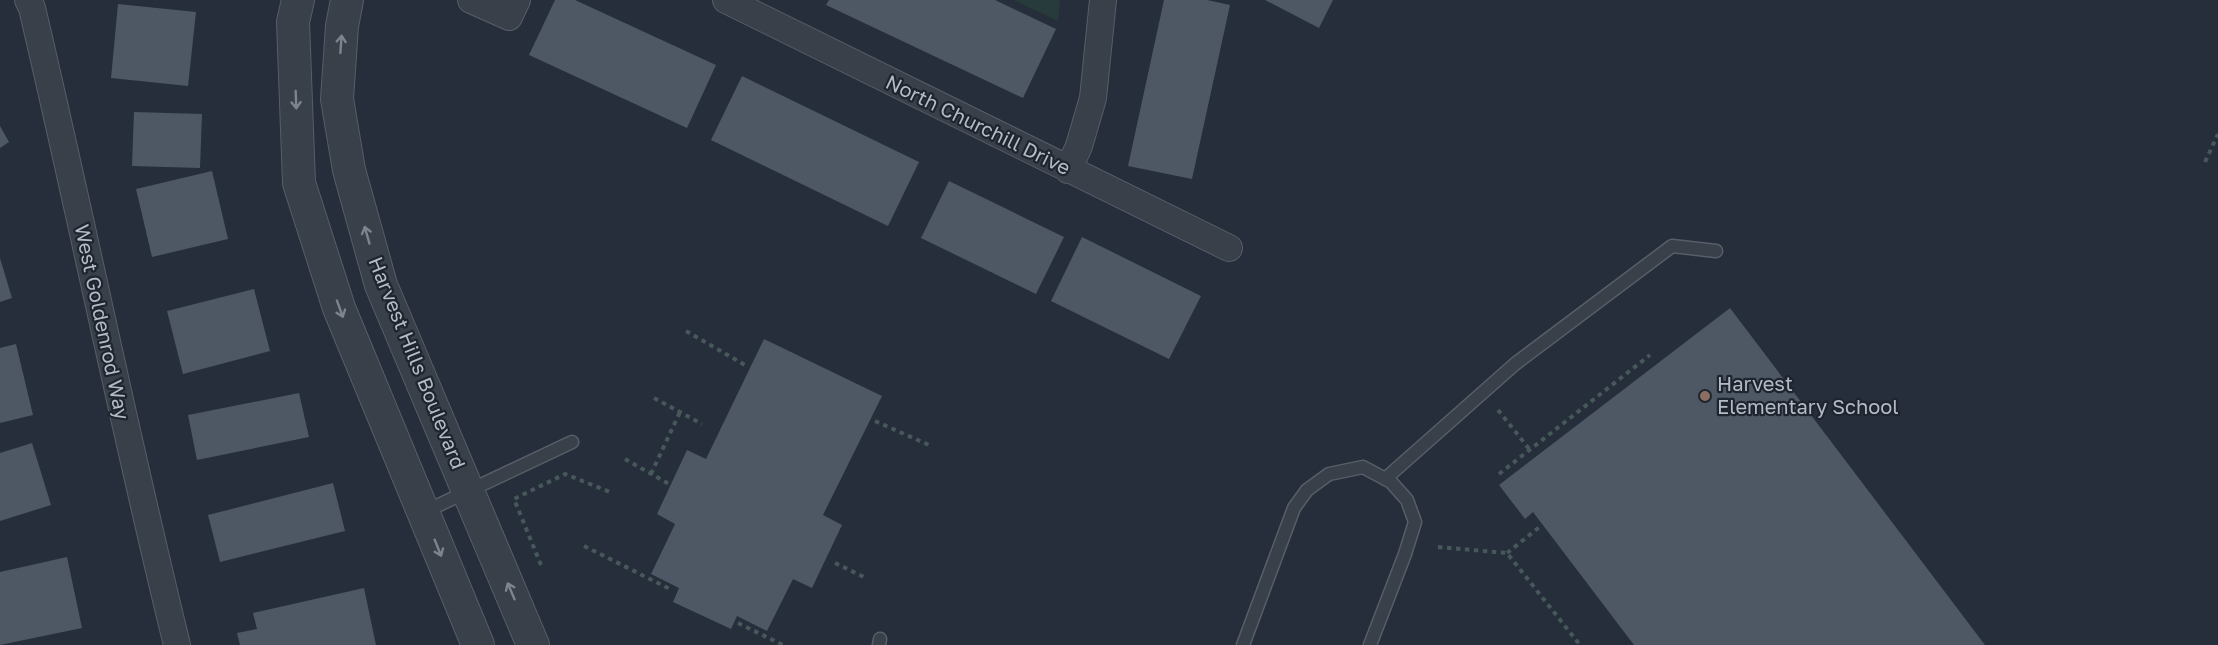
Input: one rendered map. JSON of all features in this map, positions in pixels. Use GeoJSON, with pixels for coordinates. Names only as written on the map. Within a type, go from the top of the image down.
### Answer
{"type":"FeatureCollection","features":[{"type":"Feature","properties":{"kind":"street","name":"West Goldenrod Way"},"geometry":{"type":"LineString","coordinates":[[28,0],[32,8],[142,501],[177,645]]}},
{"type":"Feature","properties":{"kind":"street"},"geometry":{"type":"LineString","coordinates":[[298,0],[293,22],[299,183],[339,308],[478,645]]}},
{"type":"Feature","properties":{"kind":"street","name":"Harvest Hills Boulevard"},"geometry":{"type":"LineString","coordinates":[[347,0],[342,26],[337,99],[349,170],[381,285],[534,645]]}},
{"type":"Feature","properties":{"kind":"street"},"geometry":{"type":"LineString","coordinates":[[471,0],[513,9]]}},
{"type":"Feature","properties":{"kind":"street","name":"North Churchill Drive"},"geometry":{"type":"LineString","coordinates":[[726,0],[1229,248]]}},
{"type":"Feature","properties":{"kind":"street"},"geometry":{"type":"LineString","coordinates":[[1068,170],[1079,146],[1093,98],[1103,0]]}},
{"type":"Feature","properties":{"kind":"lane"},"geometry":{"type":"LineString","coordinates":[[1385,479],[1515,364],[1672,246],[1716,251]]}},
{"type":"Feature","properties":{"kind":"lane"},"geometry":{"type":"LineString","coordinates":[[423,512],[573,442]]}},
{"type":"Feature","properties":{"kind":"lane"},"geometry":{"type":"LineString","coordinates":[[1244,645],[1294,508],[1306,490],[1329,474],[1363,467],[1391,482],[1407,500],[1415,522],[1370,645]]}},
{"type":"Feature","properties":{"kind":"path"},"geometry":{"type":"LineString","coordinates":[[2205,162],[2218,134]]}},
{"type":"Feature","properties":{"kind":"path"},"geometry":{"type":"LineString","coordinates":[[686,331],[745,365]]}},
{"type":"Feature","properties":{"kind":"path"},"geometry":{"type":"LineString","coordinates":[[1499,474],[1650,355]]}},
{"type":"Feature","properties":{"kind":"path"},"geometry":{"type":"LineString","coordinates":[[654,398],[702,424]]}},
{"type":"Feature","properties":{"kind":"path"},"geometry":{"type":"LineString","coordinates":[[1498,410],[1530,450]]}},
{"type":"Feature","properties":{"kind":"path"},"geometry":{"type":"LineString","coordinates":[[651,474],[680,412]]}},
{"type":"Feature","properties":{"kind":"path"},"geometry":{"type":"LineString","coordinates":[[875,421],[929,445]]}},
{"type":"Feature","properties":{"kind":"path"},"geometry":{"type":"LineString","coordinates":[[625,459],[669,484]]}},
{"type":"Feature","properties":{"kind":"path"},"geometry":{"type":"LineString","coordinates":[[542,565],[514,499],[565,474],[610,492]]}},
{"type":"Feature","properties":{"kind":"path"},"geometry":{"type":"LineString","coordinates":[[1438,547],[1506,553],[1542,525]]}},
{"type":"Feature","properties":{"kind":"path"},"geometry":{"type":"LineString","coordinates":[[584,546],[672,590]]}},
{"type":"Feature","properties":{"kind":"path"},"geometry":{"type":"LineString","coordinates":[[1506,553],[1580,645]]}},
{"type":"Feature","properties":{"kind":"path"},"geometry":{"type":"LineString","coordinates":[[835,563],[864,577]]}},
{"type":"Feature","properties":{"kind":"path"},"geometry":{"type":"LineString","coordinates":[[738,623],[783,645]]}},
{"type":"Feature","properties":{"kind":"shaded area"},"geometry":{"type":"Polygon","coordinates":[[[1014,0],[1060,0],[1058,21],[1014,0]]]}},
{"type":"Feature","properties":{"kind":"building"},"geometry":{"type":"Polygon","coordinates":[[[555,0],[575,0],[716,65],[687,128],[529,55],[555,0]]]}},
{"type":"Feature","properties":{"kind":"building"},"geometry":{"type":"Polygon","coordinates":[[[829,0],[995,0],[1056,29],[1023,98],[826,5],[829,0]]]}},
{"type":"Feature","properties":{"kind":"building"},"geometry":{"type":"Polygon","coordinates":[[[1164,0],[1207,0],[1230,5],[1192,179],[1128,166],[1164,0]]]}},
{"type":"Feature","properties":{"kind":"building"},"geometry":{"type":"Polygon","coordinates":[[[1265,0],[1333,0],[1319,28],[1265,0]]]}},
{"type":"Feature","properties":{"kind":"building"},"geometry":{"type":"Polygon","coordinates":[[[118,4],[196,12],[188,86],[111,78],[118,4]]]}},
{"type":"Feature","properties":{"kind":"building"},"geometry":{"type":"Polygon","coordinates":[[[742,76],[919,162],[888,226],[711,140],[742,76]]]}},
{"type":"Feature","properties":{"kind":"building"},"geometry":{"type":"Polygon","coordinates":[[[134,112],[202,114],[200,168],[132,166],[134,112]]]}},
{"type":"Feature","properties":{"kind":"building"},"geometry":{"type":"Polygon","coordinates":[[[0,126],[9,142],[0,148],[0,126]]]}},
{"type":"Feature","properties":{"kind":"building"},"geometry":{"type":"Polygon","coordinates":[[[212,171],[228,239],[152,257],[136,189],[212,171]]]}},
{"type":"Feature","properties":{"kind":"building"},"geometry":{"type":"Polygon","coordinates":[[[949,181],[1064,237],[1036,294],[921,238],[949,181]]]}},
{"type":"Feature","properties":{"kind":"building"},"geometry":{"type":"Polygon","coordinates":[[[1082,237],[1201,296],[1169,359],[1051,301],[1082,237]]]}},
{"type":"Feature","properties":{"kind":"building"},"geometry":{"type":"Polygon","coordinates":[[[0,258],[12,298],[0,302],[0,258]]]}},
{"type":"Feature","properties":{"kind":"building"},"geometry":{"type":"Polygon","coordinates":[[[254,289],[270,351],[183,374],[167,311],[254,289]]]}},
{"type":"Feature","properties":{"kind":"building","name":"Harvest Elementary School"},"geometry":{"type":"Polygon","coordinates":[[[1730,308],[1985,645],[1634,645],[1533,512],[1525,519],[1499,485],[1730,308]]]}},
{"type":"Feature","properties":{"kind":"building"},"geometry":{"type":"Polygon","coordinates":[[[764,339],[882,396],[823,515],[842,525],[812,588],[793,579],[767,631],[737,616],[731,629],[673,602],[679,588],[651,574],[675,524],[657,514],[687,450],[706,459],[764,339]]]}},
{"type":"Feature","properties":{"kind":"building"},"geometry":{"type":"Polygon","coordinates":[[[16,344],[33,415],[0,423],[0,348],[16,344]]]}},
{"type":"Feature","properties":{"kind":"building"},"geometry":{"type":"Polygon","coordinates":[[[299,393],[309,437],[197,460],[188,415],[299,393]]]}},
{"type":"Feature","properties":{"kind":"building"},"geometry":{"type":"Polygon","coordinates":[[[32,443],[51,505],[0,521],[0,453],[32,443]]]}},
{"type":"Feature","properties":{"kind":"building"},"geometry":{"type":"Polygon","coordinates":[[[333,483],[345,531],[220,562],[208,515],[333,483]]]}},
{"type":"Feature","properties":{"kind":"building"},"geometry":{"type":"Polygon","coordinates":[[[67,557],[82,628],[0,645],[0,572],[67,557]]]}},
{"type":"Feature","properties":{"kind":"building"},"geometry":{"type":"Polygon","coordinates":[[[364,588],[376,645],[240,645],[237,633],[257,629],[253,613],[364,588]]]}},
{"type":"Feature","properties":{"kind":"place","name":"Harvest Elementary School"},"geometry":{"type":"Point","coordinates":[1705,396]}}]}
